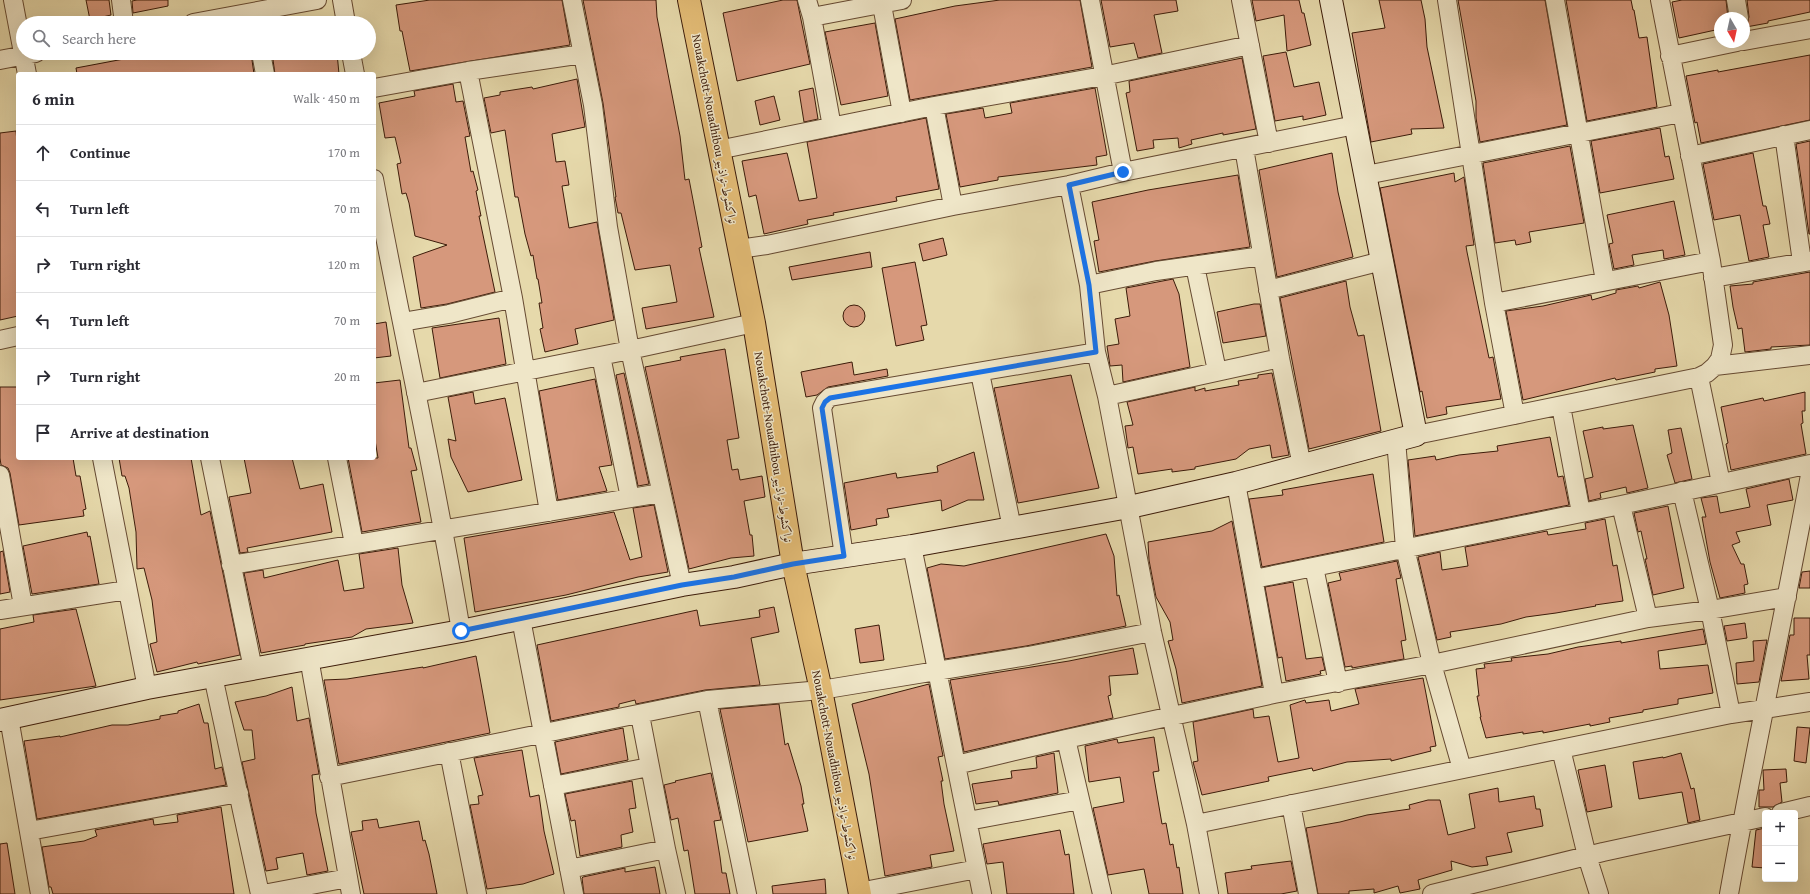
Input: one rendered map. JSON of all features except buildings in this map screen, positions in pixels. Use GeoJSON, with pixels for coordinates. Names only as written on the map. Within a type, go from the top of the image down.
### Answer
{"type":"FeatureCollection","features":[{"type":"Feature","properties":{"kind":"highway","name":"Nouakchott-Nouadhibou نواكشوط-نواذيبو"},"geometry":{"type":"LineString","coordinates":[[690,0],[718,150],[754,323],[793,564],[821,690],[859,893]]}},
{"type":"Feature","properties":{"kind":"street"},"geometry":{"type":"LineString","coordinates":[[13,0],[18,16]]}},
{"type":"Feature","properties":{"kind":"street"},"geometry":{"type":"LineString","coordinates":[[120,0],[123,16]]}},
{"type":"Feature","properties":{"kind":"street"},"geometry":{"type":"LineString","coordinates":[[260,16],[317,0]]}},
{"type":"Feature","properties":{"kind":"street"},"geometry":{"type":"LineString","coordinates":[[342,0],[345,16]]}},
{"type":"Feature","properties":{"kind":"street"},"geometry":{"type":"LineString","coordinates":[[572,0],[593,105],[608,227],[630,350],[682,585]]}},
{"type":"Feature","properties":{"kind":"street"},"geometry":{"type":"LineString","coordinates":[[807,0],[812,18],[832,127]]}},
{"type":"Feature","properties":{"kind":"street"},"geometry":{"type":"LineString","coordinates":[[812,18],[902,0]]}},
{"type":"Feature","properties":{"kind":"street"},"geometry":{"type":"LineString","coordinates":[[1090,0],[1103,76],[1123,172]]}},
{"type":"Feature","properties":{"kind":"street"},"geometry":{"type":"LineString","coordinates":[[1241,0],[1269,143]]}},
{"type":"Feature","properties":{"kind":"street"},"geometry":{"type":"LineString","coordinates":[[1331,0],[1382,261],[1406,437],[1405,548],[1432,664],[1462,769]]}},
{"type":"Feature","properties":{"kind":"street"},"geometry":{"type":"LineString","coordinates":[[1447,0],[1494,303],[1515,415]]}},
{"type":"Feature","properties":{"kind":"street"},"geometry":{"type":"LineString","coordinates":[[1555,0],[1595,233],[1605,281]]}},
{"type":"Feature","properties":{"kind":"street"},"geometry":{"type":"LineString","coordinates":[[40,894],[5,719],[147,688],[461,631],[682,585],[734,577],[793,564],[912,546],[1128,506],[1236,483],[1406,437],[1699,377],[1707,373],[1720,359],[1723,345],[1712,270],[1660,0]]}},
{"type":"Feature","properties":{"kind":"street"},"geometry":{"type":"LineString","coordinates":[[1736,0],[1738,12]]}},
{"type":"Feature","properties":{"kind":"street"},"geometry":{"type":"LineString","coordinates":[[882,5],[902,113]]}},
{"type":"Feature","properties":{"kind":"street"},"geometry":{"type":"LineString","coordinates":[[1750,40],[1810,29]]}},
{"type":"Feature","properties":{"kind":"street"},"geometry":{"type":"LineString","coordinates":[[718,150],[934,106],[1103,76],[1250,45]]}},
{"type":"Feature","properties":{"kind":"street"},"geometry":{"type":"LineString","coordinates":[[1670,56],[1714,47]]}},
{"type":"Feature","properties":{"kind":"street"},"geometry":{"type":"LineString","coordinates":[[376,88],[468,71],[584,54]]}},
{"type":"Feature","properties":{"kind":"street"},"geometry":{"type":"LineString","coordinates":[[0,60],[16,57]]}},
{"type":"Feature","properties":{"kind":"street"},"geometry":{"type":"LineString","coordinates":[[27,72],[28,60]]}},
{"type":"Feature","properties":{"kind":"street"},"geometry":{"type":"LineString","coordinates":[[262,60],[265,72]]}},
{"type":"Feature","properties":{"kind":"street"},"geometry":{"type":"LineString","coordinates":[[352,60],[355,72]]}},
{"type":"Feature","properties":{"kind":"street"},"geometry":{"type":"LineString","coordinates":[[468,71],[513,298],[549,512]]}},
{"type":"Feature","properties":{"kind":"street"},"geometry":{"type":"LineString","coordinates":[[934,106],[953,206]]}},
{"type":"Feature","properties":{"kind":"street"},"geometry":{"type":"LineString","coordinates":[[1366,176],[1681,113]]}},
{"type":"Feature","properties":{"kind":"street"},"geometry":{"type":"LineString","coordinates":[[739,249],[767,245],[953,206],[1069,185],[1123,172],[1356,125]]}},
{"type":"Feature","properties":{"kind":"street"},"geometry":{"type":"LineString","coordinates":[[1690,156],[1810,130]]}},
{"type":"Feature","properties":{"kind":"street"},"geometry":{"type":"LineString","coordinates":[[1494,303],[1605,281],[1806,261],[1803,219],[1784,135]]}},
{"type":"Feature","properties":{"kind":"street"},"geometry":{"type":"LineString","coordinates":[[1244,148],[1280,358],[1302,466]]}},
{"type":"Feature","properties":{"kind":"street"},"geometry":{"type":"LineString","coordinates":[[1069,185],[1089,285],[1096,352],[1107,396],[1152,632],[1173,716],[1209,894]]}},
{"type":"Feature","properties":{"kind":"street"},"geometry":{"type":"LineString","coordinates":[[376,200],[382,265],[402,322],[444,529],[461,631]]}},
{"type":"Feature","properties":{"kind":"street"},"geometry":{"type":"LineString","coordinates":[[1089,285],[1194,266],[1262,256]]}},
{"type":"Feature","properties":{"kind":"street"},"geometry":{"type":"LineString","coordinates":[[1268,290],[1382,261]]}},
{"type":"Feature","properties":{"kind":"street"},"geometry":{"type":"LineString","coordinates":[[1194,266],[1217,371]]}},
{"type":"Feature","properties":{"kind":"street"},"geometry":{"type":"LineString","coordinates":[[402,322],[449,314],[513,298]]}},
{"type":"Feature","properties":{"kind":"street"},"geometry":{"type":"LineString","coordinates":[[416,393],[630,350],[754,323]]}},
{"type":"Feature","properties":{"kind":"street"},"geometry":{"type":"LineString","coordinates":[[0,340],[16,336]]}},
{"type":"Feature","properties":{"kind":"street"},"geometry":{"type":"LineString","coordinates":[[844,556],[822,408],[825,402],[830,398],[1096,352]]}},
{"type":"Feature","properties":{"kind":"street"},"geometry":{"type":"LineString","coordinates":[[1715,366],[1810,355]]}},
{"type":"Feature","properties":{"kind":"street"},"geometry":{"type":"LineString","coordinates":[[600,356],[630,498]]}},
{"type":"Feature","properties":{"kind":"street"},"geometry":{"type":"LineString","coordinates":[[1107,396],[1280,358]]}},
{"type":"Feature","properties":{"kind":"street"},"geometry":{"type":"LineString","coordinates":[[980,373],[1012,528]]}},
{"type":"Feature","properties":{"kind":"street"},"geometry":{"type":"LineString","coordinates":[[1699,377],[1721,483]]}},
{"type":"Feature","properties":{"kind":"street"},"geometry":{"type":"LineString","coordinates":[[1561,406],[1581,513]]}},
{"type":"Feature","properties":{"kind":"street"},"geometry":{"type":"LineString","coordinates":[[102,460],[147,688]]}},
{"type":"Feature","properties":{"kind":"street"},"geometry":{"type":"LineString","coordinates":[[210,460],[253,669]]}},
{"type":"Feature","properties":{"kind":"street"},"geometry":{"type":"LineString","coordinates":[[337,460],[354,544]]}},
{"type":"Feature","properties":{"kind":"street"},"geometry":{"type":"LineString","coordinates":[[1254,579],[1622,505],[1810,464]]}},
{"type":"Feature","properties":{"kind":"street"},"geometry":{"type":"LineString","coordinates":[[0,475],[23,606]]}},
{"type":"Feature","properties":{"kind":"street"},"geometry":{"type":"LineString","coordinates":[[1729,894],[1763,708],[1787,597],[1810,475]]}},
{"type":"Feature","properties":{"kind":"street"},"geometry":{"type":"LineString","coordinates":[[1236,483],[1274,694]]}},
{"type":"Feature","properties":{"kind":"street"},"geometry":{"type":"LineString","coordinates":[[1682,491],[1710,610],[1731,714]]}},
{"type":"Feature","properties":{"kind":"street"},"geometry":{"type":"LineString","coordinates":[[231,565],[661,493]]}},
{"type":"Feature","properties":{"kind":"street"},"geometry":{"type":"LineString","coordinates":[[1622,505],[1648,618]]}},
{"type":"Feature","properties":{"kind":"street"},"geometry":{"type":"LineString","coordinates":[[912,546],[982,894]]}},
{"type":"Feature","properties":{"kind":"street"},"geometry":{"type":"LineString","coordinates":[[1314,567],[1338,683]]}},
{"type":"Feature","properties":{"kind":"street"},"geometry":{"type":"LineString","coordinates":[[0,610],[127,590]]}},
{"type":"Feature","properties":{"kind":"street"},"geometry":{"type":"LineString","coordinates":[[956,765],[1066,739],[1274,694],[1432,664],[1648,618],[1710,610],[1787,597]]}},
{"type":"Feature","properties":{"kind":"street"},"geometry":{"type":"LineString","coordinates":[[521,618],[552,786],[574,894]]}},
{"type":"Feature","properties":{"kind":"street"},"geometry":{"type":"LineString","coordinates":[[329,777],[448,752],[640,715],[707,700],[821,690],[1152,632]]}},
{"type":"Feature","properties":{"kind":"street"},"geometry":{"type":"LineString","coordinates":[[213,676],[261,894],[349,886],[309,658]]}},
{"type":"Feature","properties":{"kind":"street"},"geometry":{"type":"LineString","coordinates":[[707,700],[747,894]]}},
{"type":"Feature","properties":{"kind":"street"},"geometry":{"type":"LineString","coordinates":[[1196,824],[1731,714],[1810,702]]}},
{"type":"Feature","properties":{"kind":"street"},"geometry":{"type":"LineString","coordinates":[[640,715],[649,767],[676,894]]}},
{"type":"Feature","properties":{"kind":"street"},"geometry":{"type":"LineString","coordinates":[[1066,739],[1102,894]]}},
{"type":"Feature","properties":{"kind":"street"},"geometry":{"type":"LineString","coordinates":[[1561,749],[1587,856],[1599,894]]}},
{"type":"Feature","properties":{"kind":"street"},"geometry":{"type":"LineString","coordinates":[[448,752],[477,894]]}},
{"type":"Feature","properties":{"kind":"street"},"geometry":{"type":"LineString","coordinates":[[552,786],[649,767]]}},
{"type":"Feature","properties":{"kind":"street"},"geometry":{"type":"LineString","coordinates":[[28,832],[239,793]]}},
{"type":"Feature","properties":{"kind":"street"},"geometry":{"type":"LineString","coordinates":[[968,820],[1080,800]]}},
{"type":"Feature","properties":{"kind":"street"},"geometry":{"type":"LineString","coordinates":[[1291,804],[1308,894]]}},
{"type":"Feature","properties":{"kind":"street"},"geometry":{"type":"LineString","coordinates":[[1793,810],[1810,806]]}},
{"type":"Feature","properties":{"kind":"street"},"geometry":{"type":"LineString","coordinates":[[1432,894],[1504,886],[1587,856],[1762,818]]}},
{"type":"Feature","properties":{"kind":"street"},"geometry":{"type":"LineString","coordinates":[[569,869],[666,849]]}},
{"type":"Feature","properties":{"kind":"street"},"geometry":{"type":"LineString","coordinates":[[859,893],[977,869]]}},
{"type":"Feature","properties":{"kind":"route"},"geometry":{"type":"LineString","coordinates":[[461,631],[682,585],[734,577],[793,564],[844,556],[822,408],[825,402],[830,398],[1096,352],[1089,285],[1069,185],[1123,172]]}}]}
